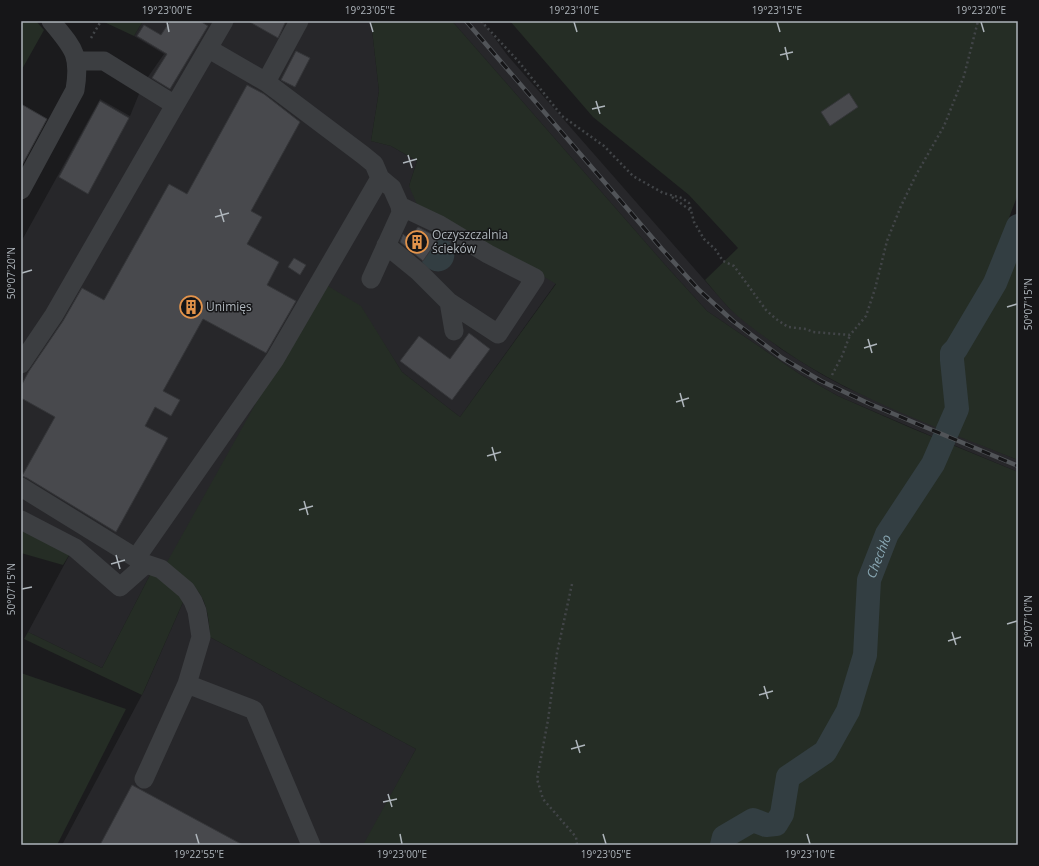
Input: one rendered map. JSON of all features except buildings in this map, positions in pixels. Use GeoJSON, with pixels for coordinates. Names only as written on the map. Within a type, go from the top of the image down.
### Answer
{"type":"FeatureCollection","features":[{"type":"Feature","properties":{"kind":"street"},"geometry":{"type":"LineString","coordinates":[[21,190],[75,90],[78,74],[77,60],[71,46],[51,21]]}},
{"type":"Feature","properties":{"kind":"street"},"geometry":{"type":"LineString","coordinates":[[21,364],[54,315],[224,21]]}},
{"type":"Feature","properties":{"kind":"street"},"geometry":{"type":"LineString","coordinates":[[266,82],[299,21]]}},
{"type":"Feature","properties":{"kind":"street"},"geometry":{"type":"LineString","coordinates":[[208,48],[266,82],[374,164],[380,178],[392,188],[400,206],[401,213],[371,279]]}},
{"type":"Feature","properties":{"kind":"street"},"geometry":{"type":"LineString","coordinates":[[77,60],[104,61],[175,105]]}},
{"type":"Feature","properties":{"kind":"street"},"geometry":{"type":"LineString","coordinates":[[21,520],[75,548],[120,586],[141,561],[275,359],[380,178]]}},
{"type":"Feature","properties":{"kind":"street"},"geometry":{"type":"LineString","coordinates":[[386,245],[419,272],[449,302],[498,334],[535,278],[488,254],[438,224],[400,206]]}},
{"type":"Feature","properties":{"kind":"street"},"geometry":{"type":"LineString","coordinates":[[449,302],[454,331]]}},
{"type":"Feature","properties":{"kind":"street"},"geometry":{"type":"LineString","coordinates":[[21,487],[141,561],[162,569],[186,590],[193,601],[197,611],[201,637],[187,684],[144,779]]}},
{"type":"Feature","properties":{"kind":"street"},"geometry":{"type":"LineString","coordinates":[[187,684],[254,710],[311,845]]}},
{"type":"Feature","properties":{"kind":"path"},"geometry":{"type":"LineString","coordinates":[[91,38],[101,21]]}},
{"type":"Feature","properties":{"kind":"path"},"geometry":{"type":"LineString","coordinates":[[481,21],[519,62],[562,116],[604,146],[633,176],[663,193],[682,198],[689,203],[694,222],[704,239],[715,250],[722,261],[734,266],[766,310],[776,319],[788,327],[806,329],[813,332],[850,335]]}},
{"type":"Feature","properties":{"kind":"path"},"geometry":{"type":"LineString","coordinates":[[832,375],[842,356],[850,335],[866,316],[875,289],[887,241],[901,206],[916,175],[944,126],[964,76],[978,21]]}},
{"type":"Feature","properties":{"kind":"path"},"geometry":{"type":"LineString","coordinates":[[572,584],[557,653],[548,720],[537,779],[543,799],[576,837],[577,845]]}},
{"type":"Feature","properties":{"kind":"shaded area"},"geometry":{"type":"Polygon","coordinates":[[[21,21],[36,21],[44,30],[21,71],[21,21]]]}},
{"type":"Feature","properties":{"kind":"shaded area"},"geometry":{"type":"Polygon","coordinates":[[[102,21],[143,21],[134,36],[102,21]]]}},
{"type":"Feature","properties":{"kind":"shaded area"},"geometry":{"type":"Polygon","coordinates":[[[143,21],[371,21],[379,91],[371,141],[391,146],[417,161],[409,186],[477,237],[556,283],[460,417],[402,372],[360,306],[197,591],[203,601],[208,619],[210,637],[416,749],[364,845],[62,845],[144,691],[183,602],[151,573],[102,668],[28,632],[71,552],[21,525],[21,242],[100,99],[130,116],[143,84],[164,54],[134,36],[143,21]]]}},
{"type":"Feature","properties":{"kind":"shaded area"},"geometry":{"type":"Polygon","coordinates":[[[371,21],[452,21],[707,311],[801,375],[838,396],[1018,472],[1018,845],[363,845],[416,749],[210,637],[206,607],[201,595],[190,583],[166,564],[323,283],[361,306],[402,372],[460,417],[556,284],[477,237],[418,207],[409,186],[417,161],[391,146],[371,141],[379,91],[371,21]]]}},
{"type":"Feature","properties":{"kind":"shaded area"},"geometry":{"type":"Polygon","coordinates":[[[452,21],[482,21],[508,56],[729,308],[781,349],[821,374],[845,387],[942,429],[938,439],[838,396],[801,375],[707,311],[452,21]]]}},
{"type":"Feature","properties":{"kind":"shaded area"},"geometry":{"type":"Polygon","coordinates":[[[510,21],[1018,21],[1018,194],[945,388],[1018,210],[1018,460],[889,408],[858,393],[797,359],[738,317],[705,280],[738,248],[689,195],[593,117],[510,21]]]}},
{"type":"Feature","properties":{"kind":"shaded area"},"geometry":{"type":"Polygon","coordinates":[[[441,235],[450,243],[454,251],[454,259],[451,265],[445,270],[438,271],[430,269],[422,262],[441,235]]]}},
{"type":"Feature","properties":{"kind":"shaded area"},"geometry":{"type":"Polygon","coordinates":[[[955,434],[1018,460],[1018,472],[951,444],[955,434]]]}},
{"type":"Feature","properties":{"kind":"shaded area"},"geometry":{"type":"Polygon","coordinates":[[[21,525],[71,552],[63,565],[21,553],[21,525]]]}},
{"type":"Feature","properties":{"kind":"shaded area"},"geometry":{"type":"Polygon","coordinates":[[[151,573],[178,592],[183,602],[142,695],[24,639],[28,632],[102,668],[151,573]]]}},
{"type":"Feature","properties":{"kind":"shaded area"},"geometry":{"type":"Polygon","coordinates":[[[21,673],[126,709],[57,845],[21,845],[21,673]]]}},
{"type":"Feature","properties":{"kind":"waterway","name":"Chechło"},"geometry":{"type":"LineString","coordinates":[[722,845],[724,837],[753,820],[766,825],[776,824],[782,814],[788,777],[825,752],[848,711],[865,655],[869,580],[887,534],[933,464],[957,409],[952,353],[956,349],[995,283],[1018,226]]}},
{"type":"Feature","properties":{"kind":"waterway"},"geometry":{"type":"LineString","coordinates":[[947,345],[956,349]]}},
{"type":"Feature","properties":{"kind":"railway"},"geometry":{"type":"LineString","coordinates":[[466,21],[662,249],[699,290],[733,321],[782,358],[821,381],[870,404],[1018,466]]}},
{"type":"Feature","properties":{"kind":"place","name":"Oczyszczalnia ścieków"},"geometry":{"type":"Point","coordinates":[417,242]}},
{"type":"Feature","properties":{"kind":"place","name":"Unimięs"},"geometry":{"type":"Point","coordinates":[191,307]}}]}
